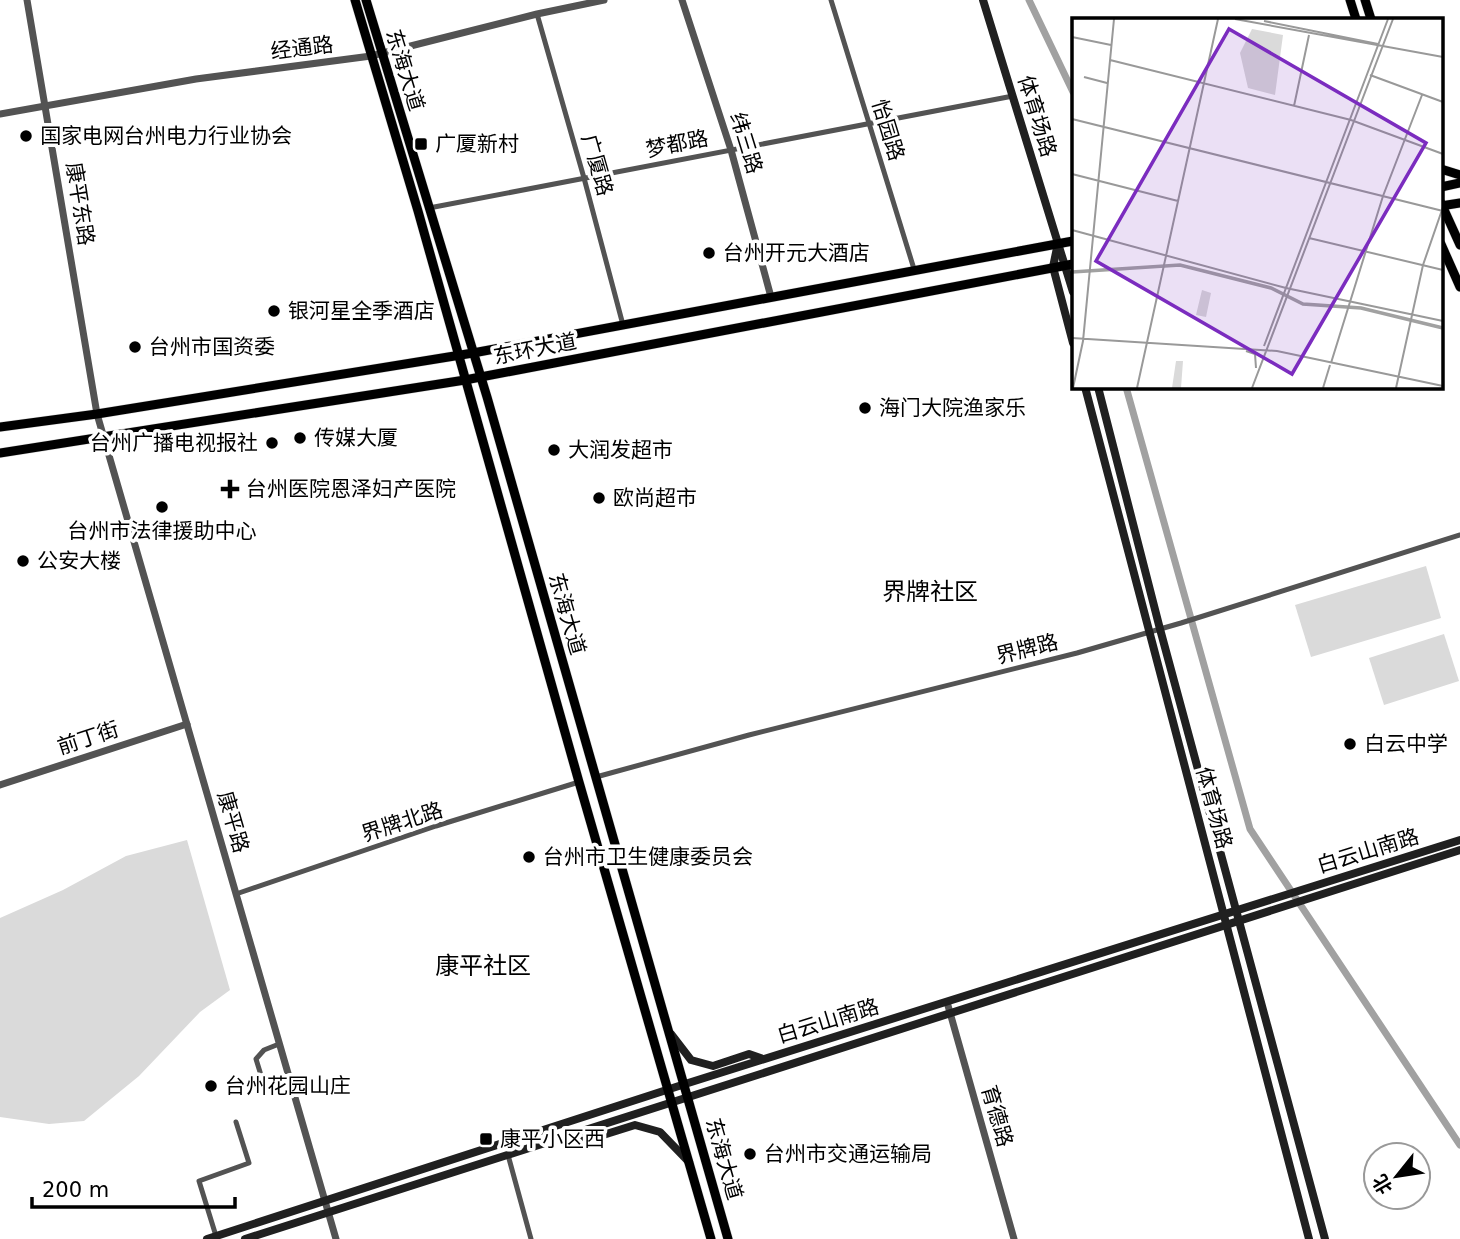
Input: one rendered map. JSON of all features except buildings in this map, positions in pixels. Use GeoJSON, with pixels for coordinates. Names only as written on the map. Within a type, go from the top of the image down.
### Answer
{"type":"FeatureCollection","features":[{"type":"Feature","properties":{"kind":"main road","name":"东海大道"},"geometry":{"type":"LineString","coordinates":[[355,0],[711,1239]]}},
{"type":"Feature","properties":{"kind":"main road","name":"东海大道"},"geometry":{"type":"LineString","coordinates":[[366,0],[473,353],[728,1239]]}},
{"type":"Feature","properties":{"kind":"main road","name":"体育场路"},"geometry":{"type":"LineString","coordinates":[[983,0],[1058,243],[1070,264],[1072,283]]}},
{"type":"Feature","properties":{"kind":"main road"},"geometry":{"type":"LineString","coordinates":[[1350,0],[1356,18]]}},
{"type":"Feature","properties":{"kind":"main road"},"geometry":{"type":"LineString","coordinates":[[1365,0],[1371,18]]}},
{"type":"Feature","properties":{"kind":"main road"},"geometry":{"type":"LineString","coordinates":[[1442,169],[1460,175]]}},
{"type":"Feature","properties":{"kind":"main road"},"geometry":{"type":"LineString","coordinates":[[1442,187],[1460,183]]}},
{"type":"Feature","properties":{"kind":"main road"},"geometry":{"type":"LineString","coordinates":[[1442,205],[1460,203]]}},
{"type":"Feature","properties":{"kind":"main road"},"geometry":{"type":"LineString","coordinates":[[1442,207],[1460,245]]}},
{"type":"Feature","properties":{"kind":"main road","name":"东环大道"},"geometry":{"type":"LineString","coordinates":[[0,427],[97,414],[473,353],[1072,241]]}},
{"type":"Feature","properties":{"kind":"main road","name":"体育场路"},"geometry":{"type":"LineString","coordinates":[[1058,243],[1054,267],[1072,339]]}},
{"type":"Feature","properties":{"kind":"main road"},"geometry":{"type":"LineString","coordinates":[[1442,246],[1460,288]]}},
{"type":"Feature","properties":{"kind":"main road"},"geometry":{"type":"LineString","coordinates":[[1442,258],[1460,288]]}},
{"type":"Feature","properties":{"kind":"main road","name":"东环大道"},"geometry":{"type":"LineString","coordinates":[[0,453],[466,380],[1070,264]]}},
{"type":"Feature","properties":{"kind":"main road","name":"体育场路"},"geometry":{"type":"LineString","coordinates":[[1085,388],[1309,1239]]}},
{"type":"Feature","properties":{"kind":"main road","name":"体育场路"},"geometry":{"type":"LineString","coordinates":[[1098,388],[1160,629],[1325,1239]]}},
{"type":"Feature","properties":{"kind":"main road","name":"白云山南路"},"geometry":{"type":"LineString","coordinates":[[1312,892],[1460,840]]}},
{"type":"Feature","properties":{"kind":"main road","name":"白云山南路"},"geometry":{"type":"LineString","coordinates":[[245,1239],[950,1012],[1237,915],[1460,850]]}},
{"type":"Feature","properties":{"kind":"main road","name":"白云山南路"},"geometry":{"type":"LineString","coordinates":[[211,1238],[763,1059],[1225,919]]}},
{"type":"Feature","properties":{"kind":"main road"},"geometry":{"type":"LineString","coordinates":[[669,1032],[691,1060],[713,1066],[749,1054],[763,1059]]}},
{"type":"Feature","properties":{"kind":"main road"},"geometry":{"type":"LineString","coordinates":[[559,1139],[584,1141],[635,1125],[660,1132],[689,1162]]}},
{"type":"Feature","properties":{"kind":"street","name":"康平东路"},"geometry":{"type":"LineString","coordinates":[[27,0],[97,414]]}},
{"type":"Feature","properties":{"kind":"street","name":"经通路"},"geometry":{"type":"LineString","coordinates":[[0,114],[196,79],[382,54],[537,14],[604,0]]}},
{"type":"Feature","properties":{"kind":"street","name":"纬三路"},"geometry":{"type":"LineString","coordinates":[[682,0],[731,150],[771,297]]}},
{"type":"Feature","properties":{"kind":"street","name":"怡园路"},"geometry":{"type":"LineString","coordinates":[[831,0],[914,269]]}},
{"type":"Feature","properties":{"kind":"street","name":"广厦路"},"geometry":{"type":"LineString","coordinates":[[537,14],[623,325]]}},
{"type":"Feature","properties":{"kind":"street","name":"梦都路"},"geometry":{"type":"LineString","coordinates":[[429,208],[1013,96]]}},
{"type":"Feature","properties":{"kind":"street","name":"康平路"},"geometry":{"type":"LineString","coordinates":[[97,414],[336,1239]]}},
{"type":"Feature","properties":{"kind":"street","name":"界牌路"},"geometry":{"type":"LineString","coordinates":[[596,777],[1149,633],[1460,535]]}},
{"type":"Feature","properties":{"kind":"street","name":"前丁街"},"geometry":{"type":"LineString","coordinates":[[0,785],[187,724]]}},
{"type":"Feature","properties":{"kind":"street","name":"界牌北路"},"geometry":{"type":"LineString","coordinates":[[236,894],[436,826],[579,782]]}},
{"type":"Feature","properties":{"kind":"street","name":"育德路"},"geometry":{"type":"LineString","coordinates":[[947,1002],[1014,1239]]}},
{"type":"Feature","properties":{"kind":"street"},"geometry":{"type":"LineString","coordinates":[[279,1044],[264,1050],[256,1059],[264,1085],[276,1088],[291,1084]]}},
{"type":"Feature","properties":{"kind":"street"},"geometry":{"type":"LineString","coordinates":[[211,1238],[199,1181],[249,1163],[236,1122]]}},
{"type":"Feature","properties":{"kind":"street"},"geometry":{"type":"LineString","coordinates":[[508,1155],[531,1239]]}},
{"type":"Feature","properties":{"kind":"shaded area"},"geometry":{"type":"Polygon","coordinates":[[[1426,566],[1441,618],[1311,657],[1295,605],[1426,566]]]}},
{"type":"Feature","properties":{"kind":"shaded area"},"geometry":{"type":"Polygon","coordinates":[[[1444,634],[1459,681],[1384,705],[1369,658],[1444,634]]]}},
{"type":"Feature","properties":{"kind":"shaded area"},"geometry":{"type":"Polygon","coordinates":[[[187,840],[230,990],[200,1012],[139,1076],[84,1121],[49,1124],[0,1117],[0,918],[63,890],[126,856],[187,840]]]}},
{"type":"Feature","properties":{"kind":"waterway"},"geometry":{"type":"LineString","coordinates":[[1029,0],[1072,90]]}},
{"type":"Feature","properties":{"kind":"waterway"},"geometry":{"type":"LineString","coordinates":[[1126,388],[1250,829],[1460,1145]]}},
{"type":"Feature","properties":{"kind":"place","name":"国家电网台州电力行业协会"},"geometry":{"type":"Point","coordinates":[26,136]}},
{"type":"Feature","properties":{"kind":"place","name":"广厦新村"},"geometry":{"type":"Point","coordinates":[421,144]}},
{"type":"Feature","properties":{"kind":"place","name":"台州开元大酒店"},"geometry":{"type":"Point","coordinates":[709,253]}},
{"type":"Feature","properties":{"kind":"place","name":"银河星全季酒店"},"geometry":{"type":"Point","coordinates":[274,311]}},
{"type":"Feature","properties":{"kind":"place","name":"台州市国资委"},"geometry":{"type":"Point","coordinates":[135,347]}},
{"type":"Feature","properties":{"kind":"place","name":"海门大院渔家乐"},"geometry":{"type":"Point","coordinates":[865,408]}},
{"type":"Feature","properties":{"kind":"place","name":"传媒大厦"},"geometry":{"type":"Point","coordinates":[300,438]}},
{"type":"Feature","properties":{"kind":"place","name":"台州广播电视报社"},"geometry":{"type":"Point","coordinates":[272,443]}},
{"type":"Feature","properties":{"kind":"place","name":"大润发超市"},"geometry":{"type":"Point","coordinates":[554,450]}},
{"type":"Feature","properties":{"kind":"place","name":"台州医院恩泽妇产医院"},"geometry":{"type":"Point","coordinates":[230,489]}},
{"type":"Feature","properties":{"kind":"place","name":"欧尚超市"},"geometry":{"type":"Point","coordinates":[599,498]}},
{"type":"Feature","properties":{"kind":"place","name":"台州市法律援助中心"},"geometry":{"type":"Point","coordinates":[162,507]}},
{"type":"Feature","properties":{"kind":"place","name":"公安大楼"},"geometry":{"type":"Point","coordinates":[23,561]}},
{"type":"Feature","properties":{"kind":"place","name":"白云中学"},"geometry":{"type":"Point","coordinates":[1350,744]}},
{"type":"Feature","properties":{"kind":"place","name":"台州市卫生健康委员会"},"geometry":{"type":"Point","coordinates":[529,857]}},
{"type":"Feature","properties":{"kind":"place","name":"台州花园山庄"},"geometry":{"type":"Point","coordinates":[211,1086]}},
{"type":"Feature","properties":{"kind":"place","name":"康平小区西"},"geometry":{"type":"Point","coordinates":[486,1139]}},
{"type":"Feature","properties":{"kind":"place","name":"台州市交通运输局"},"geometry":{"type":"Point","coordinates":[750,1154]}},
{"type":"Feature","properties":{"kind":"district","name":"界牌社区"},"geometry":{"type":"Point","coordinates":[930,592]}},
{"type":"Feature","properties":{"kind":"district","name":"康平社区"},"geometry":{"type":"Point","coordinates":[483,966]}}]}
